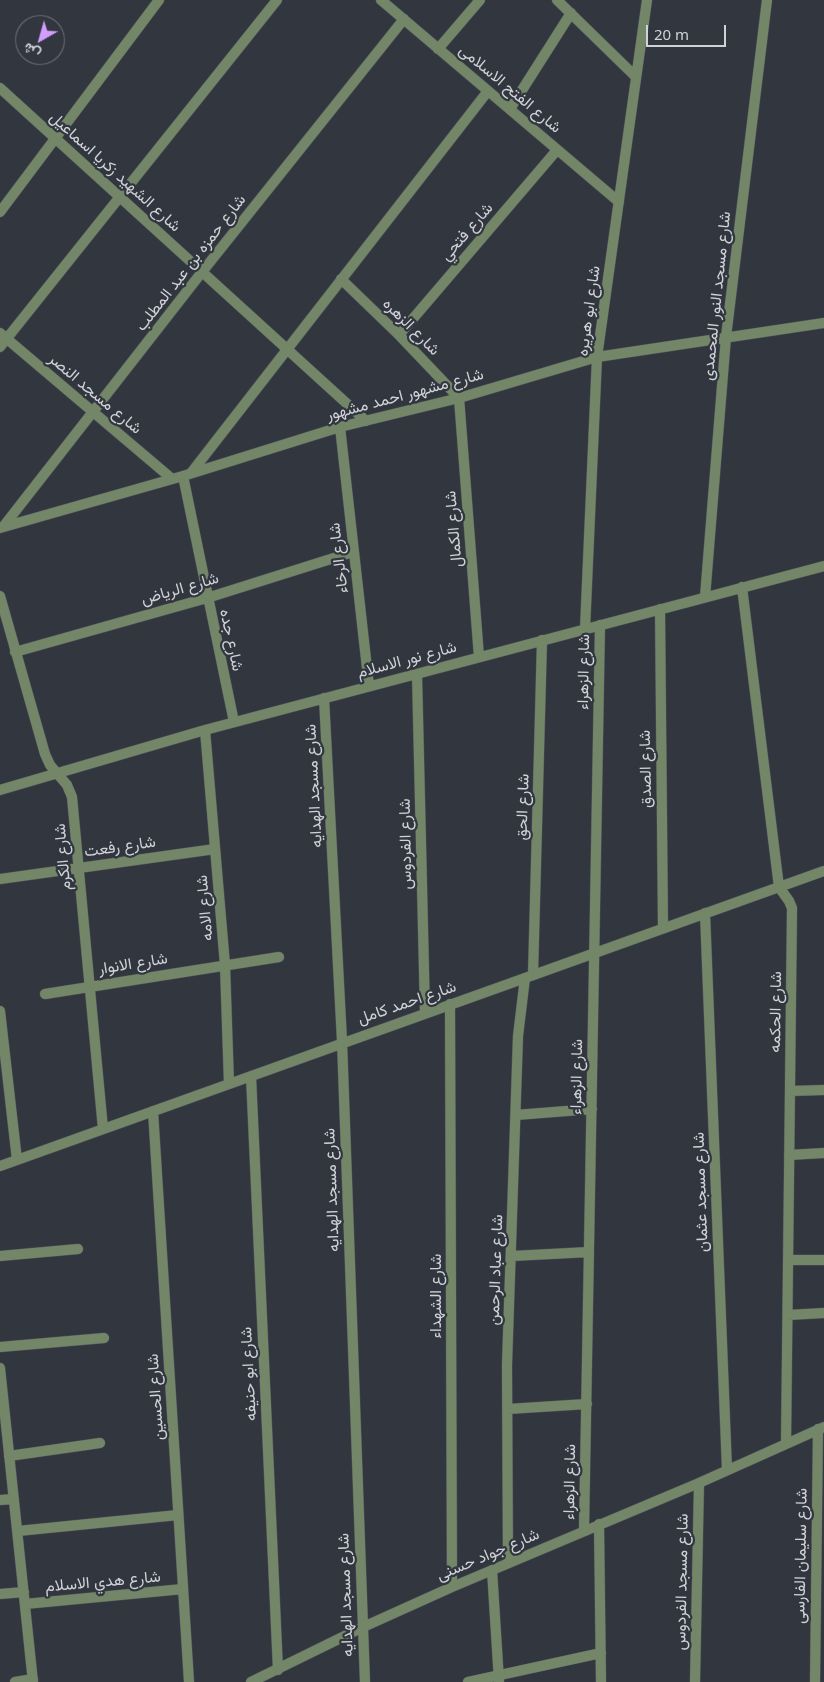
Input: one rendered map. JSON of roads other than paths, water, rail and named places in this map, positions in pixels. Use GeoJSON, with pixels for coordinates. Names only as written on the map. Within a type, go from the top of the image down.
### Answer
{"type":"FeatureCollection","features":[{"type":"Feature","properties":{"kind":"street"},"geometry":{"type":"LineString","coordinates":[[0,212],[57,139],[160,0]]}},
{"type":"Feature","properties":{"kind":"street"},"geometry":{"type":"LineString","coordinates":[[0,347],[3,336],[120,197],[277,0]]}},
{"type":"Feature","properties":{"kind":"street","name":"شارع الفتح الاسلامى"},"geometry":{"type":"LineString","coordinates":[[381,0],[619,202]]}},
{"type":"Feature","properties":{"kind":"street"},"geometry":{"type":"LineString","coordinates":[[438,49],[480,0]]}},
{"type":"Feature","properties":{"kind":"street"},"geometry":{"type":"LineString","coordinates":[[557,0],[636,77]]}},
{"type":"Feature","properties":{"kind":"street","name":"شارع ابو هريره"},"geometry":{"type":"LineString","coordinates":[[585,629],[597,357],[647,0]]}},
{"type":"Feature","properties":{"kind":"street","name":"شارع مسجد النور المحمدى"},"geometry":{"type":"LineString","coordinates":[[705,597],[726,337],[767,0]]}},
{"type":"Feature","properties":{"kind":"street"},"geometry":{"type":"LineString","coordinates":[[510,109],[571,13]]}},
{"type":"Feature","properties":{"kind":"street","name":"شارع حمزه بن عبد المطلب"},"geometry":{"type":"LineString","coordinates":[[2,528],[202,272],[404,19]]}},
{"type":"Feature","properties":{"kind":"street","name":"شارع الشهيد زكريا اسماعيل"},"geometry":{"type":"LineString","coordinates":[[0,88],[366,421]]}},
{"type":"Feature","properties":{"kind":"street"},"geometry":{"type":"LineString","coordinates":[[187,474],[488,91]]}},
{"type":"Feature","properties":{"kind":"street","name":"شارع فتحي"},"geometry":{"type":"LineString","coordinates":[[399,334],[557,150]]}},
{"type":"Feature","properties":{"kind":"street","name":"شارع الزهره"},"geometry":{"type":"LineString","coordinates":[[341,279],[399,334],[459,398]]}},
{"type":"Feature","properties":{"kind":"street","name":"شارع مشهور احمد مشهور"},"geometry":{"type":"LineString","coordinates":[[2,528],[340,427],[459,398],[597,357],[824,323]]}},
{"type":"Feature","properties":{"kind":"street","name":"شارع مسجد النصر"},"geometry":{"type":"LineString","coordinates":[[3,336],[171,478]]}},
{"type":"Feature","properties":{"kind":"street","name":"شارع الكمال"},"geometry":{"type":"LineString","coordinates":[[459,398],[479,657]]}},
{"type":"Feature","properties":{"kind":"street","name":"شارع الرخاء"},"geometry":{"type":"LineString","coordinates":[[340,427],[369,686]]}},
{"type":"Feature","properties":{"kind":"street","name":"شارع جده"},"geometry":{"type":"LineString","coordinates":[[187,474],[207,598],[234,722]]}},
{"type":"Feature","properties":{"kind":"street","name":"شارع الرياض"},"geometry":{"type":"LineString","coordinates":[[15,652],[207,598],[353,552]]}},
{"type":"Feature","properties":{"kind":"street","name":"شارع نور الاسلام"},"geometry":{"type":"LineString","coordinates":[[0,790],[234,722],[824,566]]}},
{"type":"Feature","properties":{"kind":"street","name":"شارع الحكمه"},"geometry":{"type":"LineString","coordinates":[[742,587],[779,887],[792,908],[786,1444]]}},
{"type":"Feature","properties":{"kind":"street","name":"شارع الكرم"},"geometry":{"type":"LineString","coordinates":[[0,596],[45,754],[50,765],[60,774],[67,785],[72,797],[103,1128]]}},
{"type":"Feature","properties":{"kind":"street","name":"شارع الصدق"},"geometry":{"type":"LineString","coordinates":[[660,609],[663,928]]}},
{"type":"Feature","properties":{"kind":"street","name":"شارع الزهراء"},"geometry":{"type":"LineString","coordinates":[[584,1530],[600,625]]}},
{"type":"Feature","properties":{"kind":"street","name":"شارع الحق"},"geometry":{"type":"LineString","coordinates":[[529,976],[542,640]]}},
{"type":"Feature","properties":{"kind":"street","name":"شارع الفردوس"},"geometry":{"type":"LineString","coordinates":[[417,674],[424,1013]]}},
{"type":"Feature","properties":{"kind":"street","name":"شارع مسجد الهدايه"},"geometry":{"type":"LineString","coordinates":[[324,698],[342,1042],[361,1628],[365,1682]]}},
{"type":"Feature","properties":{"kind":"street","name":"شارع الامه"},"geometry":{"type":"LineString","coordinates":[[205,730],[225,964],[229,1084]]}},
{"type":"Feature","properties":{"kind":"street","name":"شارع رفعت"},"geometry":{"type":"LineString","coordinates":[[0,879],[215,849]]}},
{"type":"Feature","properties":{"kind":"street","name":"شارع احمد كامل"},"geometry":{"type":"LineString","coordinates":[[0,1166],[824,871]]}},
{"type":"Feature","properties":{"kind":"street","name":"شارع مسجد عثمان"},"geometry":{"type":"LineString","coordinates":[[705,913],[727,1470]]}},
{"type":"Feature","properties":{"kind":"street","name":"شارع الانوار"},"geometry":{"type":"LineString","coordinates":[[45,994],[225,964],[279,957]]}},
{"type":"Feature","properties":{"kind":"street","name":"شارع عباد الرحمن"},"geometry":{"type":"LineString","coordinates":[[508,1563],[508,1409],[518,1036],[529,976]]}},
{"type":"Feature","properties":{"kind":"street","name":"شارع الشهداء"},"geometry":{"type":"LineString","coordinates":[[450,1004],[452,1587]]}},
{"type":"Feature","properties":{"kind":"street"},"geometry":{"type":"LineString","coordinates":[[0,1011],[17,1160]]}},
{"type":"Feature","properties":{"kind":"street","name":"شارع ابو حنيفه"},"geometry":{"type":"LineString","coordinates":[[251,1076],[278,1670]]}},
{"type":"Feature","properties":{"kind":"street"},"geometry":{"type":"LineString","coordinates":[[790,1091],[824,1090]]}},
{"type":"Feature","properties":{"kind":"street"},"geometry":{"type":"LineString","coordinates":[[516,1115],[592,1109]]}},
{"type":"Feature","properties":{"kind":"street","name":"شارع الحسين"},"geometry":{"type":"LineString","coordinates":[[153,1111],[189,1682]]}},
{"type":"Feature","properties":{"kind":"street"},"geometry":{"type":"LineString","coordinates":[[789,1155],[824,1153]]}},
{"type":"Feature","properties":{"kind":"street"},"geometry":{"type":"LineString","coordinates":[[0,1256],[78,1249]]}},
{"type":"Feature","properties":{"kind":"street"},"geometry":{"type":"LineString","coordinates":[[512,1256],[589,1252]]}},
{"type":"Feature","properties":{"kind":"street"},"geometry":{"type":"LineString","coordinates":[[788,1260],[824,1260]]}},
{"type":"Feature","properties":{"kind":"street"},"geometry":{"type":"LineString","coordinates":[[788,1315],[824,1313]]}},
{"type":"Feature","properties":{"kind":"street"},"geometry":{"type":"LineString","coordinates":[[0,1347],[104,1338]]}},
{"type":"Feature","properties":{"kind":"street"},"geometry":{"type":"LineString","coordinates":[[0,1368],[6,1452],[18,1531],[33,1681],[15,1682]]}},
{"type":"Feature","properties":{"kind":"street"},"geometry":{"type":"LineString","coordinates":[[508,1409],[587,1404]]}},
{"type":"Feature","properties":{"kind":"street","name":"شارع جواد حسنى"},"geometry":{"type":"LineString","coordinates":[[251,1682],[361,1628],[452,1587],[699,1483],[821,1428]]}},
{"type":"Feature","properties":{"kind":"street","name":"شارع سليمان الفارسى"},"geometry":{"type":"LineString","coordinates":[[815,1682],[821,1428]]}},
{"type":"Feature","properties":{"kind":"street"},"geometry":{"type":"LineString","coordinates":[[6,1452],[100,1443]]}},
{"type":"Feature","properties":{"kind":"street","name":"شارع مسجد الفردوس"},"geometry":{"type":"LineString","coordinates":[[695,1682],[699,1483]]}},
{"type":"Feature","properties":{"kind":"street"},"geometry":{"type":"LineString","coordinates":[[0,1500],[14,1499]]}},
{"type":"Feature","properties":{"kind":"street"},"geometry":{"type":"LineString","coordinates":[[18,1531],[178,1515]]}},
{"type":"Feature","properties":{"kind":"street","name":"شارع الزهراء"},"geometry":{"type":"LineString","coordinates":[[599,1524],[601,1682]]}},
{"type":"Feature","properties":{"kind":"street"},"geometry":{"type":"LineString","coordinates":[[492,1570],[499,1679]]}},
{"type":"Feature","properties":{"kind":"street","name":"شارع هدي الاسلام"},"geometry":{"type":"LineString","coordinates":[[25,1604],[183,1589]]}},
{"type":"Feature","properties":{"kind":"street"},"geometry":{"type":"LineString","coordinates":[[0,1594],[24,1592]]}},
{"type":"Feature","properties":{"kind":"street"},"geometry":{"type":"LineString","coordinates":[[468,1682],[499,1679],[601,1653]]}}]}
